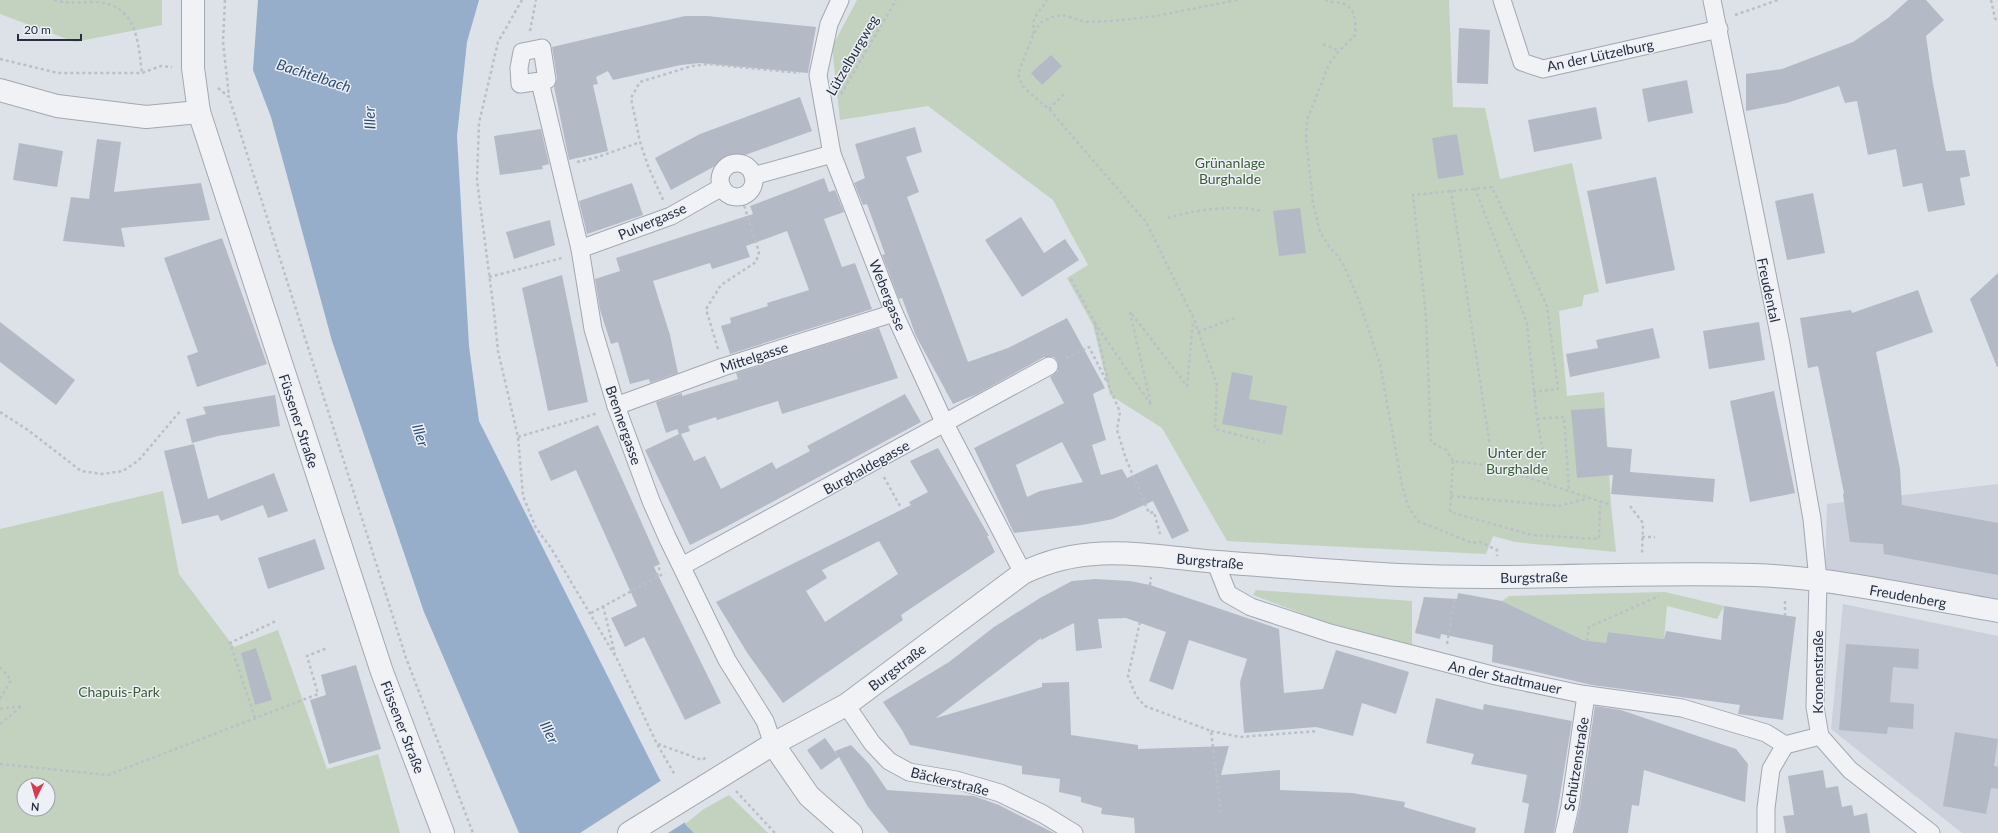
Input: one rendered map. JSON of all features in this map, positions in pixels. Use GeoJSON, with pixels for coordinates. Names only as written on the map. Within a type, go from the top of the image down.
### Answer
{"type":"FeatureCollection","features":[{"type":"Feature","properties":{"kind":"street","name":"Füssener Straße"},"geometry":{"type":"LineString","coordinates":[[193,0],[194,68],[198,112],[382,672],[443,833]]}},
{"type":"Feature","properties":{"kind":"street","name":"Webergasse"},"geometry":{"type":"LineString","coordinates":[[840,0],[829,24],[818,75],[832,154],[894,313],[945,424],[1023,573]]}},
{"type":"Feature","properties":{"kind":"street","name":"An der Lützelburg"},"geometry":{"type":"LineString","coordinates":[[1502,0],[1522,62],[1543,69],[1718,25]]}},
{"type":"Feature","properties":{"kind":"street","name":"Freudental"},"geometry":{"type":"LineString","coordinates":[[1712,0],[1759,242],[1781,344],[1812,519],[1818,580]]}},
{"type":"Feature","properties":{"kind":"street","name":"Brennergasse"},"geometry":{"type":"LineString","coordinates":[[522,52],[519,68],[520,84],[540,82],[580,249],[593,329],[610,408],[651,501],[727,660],[765,721],[773,744]]}},
{"type":"Feature","properties":{"kind":"street"},"geometry":{"type":"LineString","coordinates":[[0,90],[57,106],[146,117],[198,112]]}},
{"type":"Feature","properties":{"kind":"street"},"geometry":{"type":"LineString","coordinates":[[753,176],[832,154]]}},
{"type":"Feature","properties":{"kind":"street"},"geometry":{"type":"LineString","coordinates":[[732,164],[743,164],[748,167],[753,176],[753,186],[746,194],[741,196],[732,196],[722,187],[721,176],[727,167],[732,164]]}},
{"type":"Feature","properties":{"kind":"street","name":"Pulvergasse"},"geometry":{"type":"LineString","coordinates":[[580,249],[670,216],[722,187]]}},
{"type":"Feature","properties":{"kind":"street","name":"Mittelgasse"},"geometry":{"type":"LineString","coordinates":[[610,408],[723,367],[894,313]]}},
{"type":"Feature","properties":{"kind":"street","name":"Burghaldegasse"},"geometry":{"type":"LineString","coordinates":[[682,566],[876,462],[1049,366]]}},
{"type":"Feature","properties":{"kind":"street","name":"Burgstraße"},"geometry":{"type":"LineString","coordinates":[[629,833],[675,803],[773,744],[846,705],[1023,573],[1037,566],[1060,559],[1094,553],[1125,552],[1215,561],[1458,578],[1755,575],[1818,580]]}},
{"type":"Feature","properties":{"kind":"street","name":"An der Stadtmauer"},"geometry":{"type":"LineString","coordinates":[[1215,561],[1228,594],[1251,607],[1373,646],[1496,676],[1586,695],[1682,708],[1766,733],[1785,745]]}},
{"type":"Feature","properties":{"kind":"street","name":"Freudenberg"},"geometry":{"type":"LineString","coordinates":[[1818,580],[1998,611]]}},
{"type":"Feature","properties":{"kind":"street","name":"Kronenstraße"},"geometry":{"type":"LineString","coordinates":[[1818,580],[1815,706],[1820,736]]}},
{"type":"Feature","properties":{"kind":"street","name":"Schützenstraße"},"geometry":{"type":"LineString","coordinates":[[1564,833],[1570,806],[1586,695]]}},
{"type":"Feature","properties":{"kind":"street","name":"Bäckerstraße"},"geometry":{"type":"LineString","coordinates":[[846,705],[859,726],[888,761],[909,772],[956,780],[1000,793],[1043,814],[1074,833]]}},
{"type":"Feature","properties":{"kind":"street"},"geometry":{"type":"LineString","coordinates":[[1766,833],[1766,808],[1771,769],[1785,745],[1820,736],[1850,770],[1931,833]]}},
{"type":"Feature","properties":{"kind":"street"},"geometry":{"type":"LineString","coordinates":[[773,744],[810,796],[851,833]]}},
{"type":"Feature","properties":{"kind":"path"},"geometry":{"type":"LineString","coordinates":[[54,0],[62,2],[97,2],[117,8],[130,19],[139,40],[142,74]]}},
{"type":"Feature","properties":{"kind":"path"},"geometry":{"type":"LineString","coordinates":[[225,0],[223,42],[229,97],[406,658],[473,833]]}},
{"type":"Feature","properties":{"kind":"path"},"geometry":{"type":"LineString","coordinates":[[522,0],[498,42],[479,124],[477,180],[498,351],[518,437],[523,496],[536,528],[551,548],[617,659],[657,744],[676,775]]}},
{"type":"Feature","properties":{"kind":"path"},"geometry":{"type":"LineString","coordinates":[[522,52],[530,29],[536,0]]}},
{"type":"Feature","properties":{"kind":"path","name":"Lützelburgweg"},"geometry":{"type":"LineString","coordinates":[[826,120],[896,0]]}},
{"type":"Feature","properties":{"kind":"path"},"geometry":{"type":"LineString","coordinates":[[1033,35],[1034,19],[1046,0]]}},
{"type":"Feature","properties":{"kind":"path"},"geometry":{"type":"LineString","coordinates":[[1237,0],[1156,16],[1113,21],[1085,22],[1063,15],[1052,17],[1040,23],[1033,35],[1018,74],[1022,86],[1049,109],[1146,222],[1194,319],[1217,385],[1214,429],[1265,442]]}},
{"type":"Feature","properties":{"kind":"path"},"geometry":{"type":"LineString","coordinates":[[1325,0],[1345,4],[1353,12],[1356,26],[1355,36],[1339,51],[1329,64],[1307,120],[1306,138],[1313,203],[1320,232],[1344,266],[1361,306],[1380,364],[1402,485],[1411,513],[1418,521],[1472,543],[1480,542],[1497,550]]}},
{"type":"Feature","properties":{"kind":"path"},"geometry":{"type":"LineString","coordinates":[[1718,25],[1778,0]]}},
{"type":"Feature","properties":{"kind":"path"},"geometry":{"type":"LineString","coordinates":[[1991,0],[1995,18],[1998,22]]}},
{"type":"Feature","properties":{"kind":"path"},"geometry":{"type":"LineString","coordinates":[[1323,44],[1339,51]]}},
{"type":"Feature","properties":{"kind":"path"},"geometry":{"type":"LineString","coordinates":[[0,59],[58,73],[142,74],[161,66],[194,68],[229,97]]}},
{"type":"Feature","properties":{"kind":"path"},"geometry":{"type":"LineString","coordinates":[[664,202],[648,166],[640,142],[631,98],[640,82],[692,66],[709,64],[818,75]]}},
{"type":"Feature","properties":{"kind":"path"},"geometry":{"type":"LineString","coordinates":[[1049,109],[1066,92]]}},
{"type":"Feature","properties":{"kind":"path"},"geometry":{"type":"LineString","coordinates":[[576,163],[598,158],[640,142]]}},
{"type":"Feature","properties":{"kind":"path"},"geometry":{"type":"LineString","coordinates":[[1533,392],[1558,389],[1547,306],[1492,187],[1414,195],[1426,317],[1431,442],[1446,450],[1453,462],[1450,512],[1532,535],[1599,539],[1600,501]]}},
{"type":"Feature","properties":{"kind":"path"},"geometry":{"type":"LineString","coordinates":[[1475,188],[1527,323],[1533,392],[1549,483]]}},
{"type":"Feature","properties":{"kind":"path"},"geometry":{"type":"LineString","coordinates":[[1451,190],[1493,466]]}},
{"type":"Feature","properties":{"kind":"path"},"geometry":{"type":"LineString","coordinates":[[723,367],[706,309],[720,285],[756,262],[759,252],[741,196]]}},
{"type":"Feature","properties":{"kind":"path"},"geometry":{"type":"LineString","coordinates":[[1168,218],[1185,212],[1250,208],[1261,211]]}},
{"type":"Feature","properties":{"kind":"path"},"geometry":{"type":"LineString","coordinates":[[489,276],[566,257]]}},
{"type":"Feature","properties":{"kind":"path"},"geometry":{"type":"LineString","coordinates":[[1071,279],[1095,323],[1151,405],[1130,312],[1187,386],[1194,319]]}},
{"type":"Feature","properties":{"kind":"path"},"geometry":{"type":"LineString","coordinates":[[1198,332],[1238,317]]}},
{"type":"Feature","properties":{"kind":"path"},"geometry":{"type":"LineString","coordinates":[[1095,323],[1109,386]]}},
{"type":"Feature","properties":{"kind":"path"},"geometry":{"type":"LineString","coordinates":[[1049,366],[1088,347],[1109,386],[1120,412],[1117,430],[1126,459],[1149,513],[1154,512]]}},
{"type":"Feature","properties":{"kind":"path"},"geometry":{"type":"LineString","coordinates":[[518,437],[610,408]]}},
{"type":"Feature","properties":{"kind":"path"},"geometry":{"type":"LineString","coordinates":[[0,412],[28,430],[81,471],[102,474],[122,471],[140,460],[182,410]]}},
{"type":"Feature","properties":{"kind":"path"},"geometry":{"type":"LineString","coordinates":[[1537,419],[1564,417],[1570,490]]}},
{"type":"Feature","properties":{"kind":"path"},"geometry":{"type":"LineString","coordinates":[[876,462],[900,506]]}},
{"type":"Feature","properties":{"kind":"path"},"geometry":{"type":"LineString","coordinates":[[1453,462],[1493,466],[1549,483],[1611,505]]}},
{"type":"Feature","properties":{"kind":"path"},"geometry":{"type":"LineString","coordinates":[[1451,496],[1559,506],[1590,498]]}},
{"type":"Feature","properties":{"kind":"path"},"geometry":{"type":"LineString","coordinates":[[1587,641],[1588,627],[1659,597],[1650,575],[1642,537],[1643,523],[1630,506]]}},
{"type":"Feature","properties":{"kind":"path"},"geometry":{"type":"LineString","coordinates":[[1642,537],[1656,537]]}},
{"type":"Feature","properties":{"kind":"path"},"geometry":{"type":"LineString","coordinates":[[590,613],[657,577]]}},
{"type":"Feature","properties":{"kind":"path"},"geometry":{"type":"LineString","coordinates":[[1450,626],[1458,578]]}},
{"type":"Feature","properties":{"kind":"path"},"geometry":{"type":"LineString","coordinates":[[603,606],[617,659]]}},
{"type":"Feature","properties":{"kind":"path"},"geometry":{"type":"LineString","coordinates":[[255,718],[230,643],[276,621]]}},
{"type":"Feature","properties":{"kind":"path"},"geometry":{"type":"LineString","coordinates":[[1140,622],[1128,676],[1136,696],[1145,706],[1211,731],[1240,737],[1318,731]]}},
{"type":"Feature","properties":{"kind":"path"},"geometry":{"type":"LineString","coordinates":[[0,764],[108,775],[318,694],[307,656],[327,648]]}},
{"type":"Feature","properties":{"kind":"path"},"geometry":{"type":"LineString","coordinates":[[0,667],[11,680],[0,699]]}},
{"type":"Feature","properties":{"kind":"path"},"geometry":{"type":"LineString","coordinates":[[0,709],[23,706],[0,724]]}},
{"type":"Feature","properties":{"kind":"path"},"geometry":{"type":"LineString","coordinates":[[1211,731],[1221,814]]}},
{"type":"Feature","properties":{"kind":"path"},"geometry":{"type":"LineString","coordinates":[[657,744],[702,760],[708,756]]}},
{"type":"Feature","properties":{"kind":"path"},"geometry":{"type":"LineString","coordinates":[[736,791],[775,833]]}},
{"type":"Feature","properties":{"kind":"shaded area"},"geometry":{"type":"Polygon","coordinates":[[[1998,484],[1998,605],[1825,574],[1827,504],[1998,484]]]}},
{"type":"Feature","properties":{"kind":"shaded area"},"geometry":{"type":"Polygon","coordinates":[[[1843,604],[1998,636],[1998,833],[1962,833],[1831,729],[1843,604]]]}},
{"type":"Feature","properties":{"kind":"green space"},"geometry":{"type":"Polygon","coordinates":[[[0,0],[162,0],[162,25],[75,42],[0,14],[0,0]]]}},
{"type":"Feature","properties":{"kind":"green space","name":"Grünanlage Burghalde"},"geometry":{"type":"Polygon","coordinates":[[[857,0],[1449,0],[1453,107],[1485,108],[1500,179],[1572,163],[1599,292],[1584,295],[1582,306],[1559,311],[1567,396],[1604,392],[1611,505],[1616,552],[1515,542],[1493,536],[1486,554],[1227,541],[1162,428],[1110,395],[1093,325],[1067,278],[1088,265],[1053,200],[928,106],[840,120],[832,47],[857,0]]]}},
{"type":"Feature","properties":{"kind":"green space","name":"Chapuis-Park"},"geometry":{"type":"Polygon","coordinates":[[[163,491],[179,574],[234,647],[278,630],[327,769],[378,754],[400,833],[0,833],[0,529],[163,491]]]}},
{"type":"Feature","properties":{"kind":"green space"},"geometry":{"type":"Polygon","coordinates":[[[1256,590],[1412,601],[1412,645],[1322,621],[1253,595],[1256,590]]]}},
{"type":"Feature","properties":{"kind":"green space"},"geometry":{"type":"Polygon","coordinates":[[[1665,592],[1724,606],[1717,619],[1667,606],[1664,639],[1608,632],[1606,643],[1583,640],[1502,601],[1509,596],[1665,592]]]}},
{"type":"Feature","properties":{"kind":"green space"},"geometry":{"type":"Polygon","coordinates":[[[729,795],[768,833],[694,833],[685,824],[704,809],[729,795]]]}},
{"type":"Feature","properties":{"kind":"water"},"geometry":{"type":"Polygon","coordinates":[[[258,0],[479,0],[467,42],[457,136],[469,346],[479,421],[659,778],[685,816],[685,824],[694,833],[519,833],[424,612],[332,341],[271,117],[253,70],[258,0]]]}},
{"type":"Feature","properties":{"kind":"pier"},"geometry":{"type":"Polygon","coordinates":[[[662,780],[687,816],[687,821],[668,833],[580,833],[662,780]]]}},
{"type":"Feature","properties":{"kind":"building"},"geometry":{"type":"Polygon","coordinates":[[[1908,0],[1926,0],[1944,20],[1926,36],[1933,84],[1946,151],[1965,150],[1970,176],[1960,178],[1965,205],[1928,212],[1922,183],[1903,187],[1896,149],[1868,155],[1857,101],[1845,103],[1839,86],[1787,103],[1746,111],[1746,74],[1782,69],[1853,42],[1888,18],[1908,0]]]}},
{"type":"Feature","properties":{"kind":"building"},"geometry":{"type":"Polygon","coordinates":[[[685,16],[707,16],[816,27],[808,73],[700,63],[681,65],[613,80],[608,71],[596,77],[598,84],[593,85],[608,151],[569,160],[554,87],[557,78],[552,47],[685,16]]]}},
{"type":"Feature","properties":{"kind":"building"},"geometry":{"type":"Polygon","coordinates":[[[1459,28],[1490,30],[1488,84],[1457,83],[1459,28]]]}},
{"type":"Feature","properties":{"kind":"building"},"geometry":{"type":"Polygon","coordinates":[[[1051,55],[1062,66],[1042,85],[1031,73],[1051,55]]]}},
{"type":"Feature","properties":{"kind":"building"},"geometry":{"type":"Polygon","coordinates":[[[1687,80],[1693,113],[1648,122],[1642,89],[1687,80]]]}},
{"type":"Feature","properties":{"kind":"building"},"geometry":{"type":"Polygon","coordinates":[[[800,97],[812,131],[717,165],[671,190],[655,158],[700,134],[800,97]]]}},
{"type":"Feature","properties":{"kind":"building"},"geometry":{"type":"Polygon","coordinates":[[[1596,107],[1602,139],[1534,152],[1528,120],[1596,107]]]}},
{"type":"Feature","properties":{"kind":"building"},"geometry":{"type":"Polygon","coordinates":[[[915,127],[922,152],[906,157],[919,192],[907,197],[968,362],[1008,348],[1067,318],[1105,388],[1093,394],[1106,440],[1092,445],[1101,475],[1122,469],[1127,478],[1157,464],[1189,531],[1172,539],[1153,501],[1113,519],[1082,525],[1014,533],[974,448],[1064,403],[1050,377],[1058,371],[1058,362],[1054,357],[1044,357],[977,394],[953,404],[916,336],[902,298],[899,299],[882,255],[885,254],[867,204],[863,205],[854,183],[865,178],[855,144],[915,127]],[[1062,442],[1016,465],[1027,497],[1040,491],[1083,482],[1062,442]]]}},
{"type":"Feature","properties":{"kind":"building"},"geometry":{"type":"Polygon","coordinates":[[[541,129],[549,164],[542,166],[543,169],[500,175],[494,136],[541,129]]]}},
{"type":"Feature","properties":{"kind":"building"},"geometry":{"type":"Polygon","coordinates":[[[1457,134],[1464,175],[1438,179],[1432,138],[1457,134]]]}},
{"type":"Feature","properties":{"kind":"building"},"geometry":{"type":"Polygon","coordinates":[[[97,139],[121,142],[114,192],[201,183],[210,220],[121,228],[125,247],[63,241],[71,197],[89,199],[97,139]]]}},
{"type":"Feature","properties":{"kind":"building"},"geometry":{"type":"Polygon","coordinates":[[[19,143],[63,151],[57,187],[13,180],[19,143]]]}},
{"type":"Feature","properties":{"kind":"building"},"geometry":{"type":"Polygon","coordinates":[[[1656,177],[1675,270],[1606,284],[1587,191],[1656,177]]]}},
{"type":"Feature","properties":{"kind":"building"},"geometry":{"type":"Polygon","coordinates":[[[824,178],[829,192],[835,190],[844,212],[824,219],[842,267],[855,263],[872,309],[730,354],[721,326],[731,323],[730,318],[768,306],[767,303],[809,290],[787,231],[746,246],[750,257],[712,269],[710,263],[653,281],[670,335],[678,373],[650,383],[649,379],[630,384],[618,342],[611,344],[600,310],[595,279],[620,271],[616,258],[753,214],[750,206],[824,178]]]}},
{"type":"Feature","properties":{"kind":"building"},"geometry":{"type":"Polygon","coordinates":[[[632,183],[643,215],[587,234],[579,201],[632,183]]]}},
{"type":"Feature","properties":{"kind":"building"},"geometry":{"type":"Polygon","coordinates":[[[1813,193],[1825,253],[1787,260],[1775,201],[1813,193]]]}},
{"type":"Feature","properties":{"kind":"building"},"geometry":{"type":"Polygon","coordinates":[[[1300,208],[1306,253],[1279,256],[1273,211],[1300,208]]]}},
{"type":"Feature","properties":{"kind":"building"},"geometry":{"type":"Polygon","coordinates":[[[1021,217],[1044,253],[1065,239],[1079,260],[1022,297],[985,240],[1021,217]]]}},
{"type":"Feature","properties":{"kind":"building"},"geometry":{"type":"Polygon","coordinates":[[[550,220],[555,245],[514,259],[506,232],[550,220]]]}},
{"type":"Feature","properties":{"kind":"building"},"geometry":{"type":"Polygon","coordinates":[[[222,238],[267,364],[197,387],[187,356],[198,352],[164,258],[222,238]]]}},
{"type":"Feature","properties":{"kind":"building"},"geometry":{"type":"Polygon","coordinates":[[[1998,273],[1998,367],[1997,367],[1970,299],[1998,273]]]}},
{"type":"Feature","properties":{"kind":"building"},"geometry":{"type":"Polygon","coordinates":[[[562,275],[588,402],[548,411],[522,288],[562,275]]]}},
{"type":"Feature","properties":{"kind":"building"},"geometry":{"type":"Polygon","coordinates":[[[1918,290],[1933,332],[1876,352],[1900,469],[1902,505],[1998,523],[1998,575],[1884,554],[1883,544],[1850,542],[1844,493],[1818,366],[1808,368],[1800,318],[1851,310],[1852,313],[1918,290]]]}},
{"type":"Feature","properties":{"kind":"building"},"geometry":{"type":"Polygon","coordinates":[[[0,322],[75,380],[56,405],[0,362],[0,322]]]}},
{"type":"Feature","properties":{"kind":"building"},"geometry":{"type":"Polygon","coordinates":[[[1759,322],[1765,360],[1709,369],[1703,331],[1759,322]]]}},
{"type":"Feature","properties":{"kind":"building"},"geometry":{"type":"Polygon","coordinates":[[[879,328],[898,378],[782,414],[778,401],[717,420],[716,417],[688,426],[690,431],[681,434],[694,461],[705,456],[721,489],[772,462],[776,469],[810,451],[807,446],[905,394],[921,422],[690,545],[645,450],[679,434],[677,429],[666,433],[656,402],[682,393],[682,396],[738,379],[736,373],[879,328]]]}},
{"type":"Feature","properties":{"kind":"building"},"geometry":{"type":"Polygon","coordinates":[[[1653,328],[1660,358],[1570,377],[1566,354],[1598,348],[1596,340],[1653,328]]]}},
{"type":"Feature","properties":{"kind":"building"},"geometry":{"type":"Polygon","coordinates":[[[1232,372],[1253,376],[1249,399],[1287,406],[1282,435],[1222,424],[1232,372]]]}},
{"type":"Feature","properties":{"kind":"building"},"geometry":{"type":"Polygon","coordinates":[[[1774,391],[1795,493],[1750,502],[1730,401],[1774,391]]]}},
{"type":"Feature","properties":{"kind":"building"},"geometry":{"type":"Polygon","coordinates":[[[275,395],[280,426],[218,436],[192,443],[186,419],[206,414],[203,407],[275,395]]]}},
{"type":"Feature","properties":{"kind":"building"},"geometry":{"type":"Polygon","coordinates":[[[1604,408],[1607,447],[1632,449],[1630,472],[1715,479],[1713,502],[1611,494],[1613,475],[1577,478],[1571,410],[1604,408]]]}},
{"type":"Feature","properties":{"kind":"building"},"geometry":{"type":"Polygon","coordinates":[[[598,425],[660,564],[654,567],[721,703],[685,720],[644,637],[625,647],[611,618],[637,606],[576,470],[551,481],[538,452],[598,425]]]}},
{"type":"Feature","properties":{"kind":"building"},"geometry":{"type":"Polygon","coordinates":[[[194,444],[208,499],[274,473],[288,511],[268,518],[263,505],[221,521],[218,515],[182,524],[164,451],[194,444]]]}},
{"type":"Feature","properties":{"kind":"building"},"geometry":{"type":"Polygon","coordinates":[[[938,448],[989,536],[987,536],[995,552],[901,615],[903,620],[783,703],[748,654],[716,602],[911,505],[909,502],[928,492],[910,461],[938,448]],[[879,541],[822,570],[827,578],[806,591],[825,622],[898,574],[879,541]]]}},
{"type":"Feature","properties":{"kind":"building"},"geometry":{"type":"Polygon","coordinates":[[[315,539],[325,569],[268,589],[258,558],[315,539]]]}},
{"type":"Feature","properties":{"kind":"building"},"geometry":{"type":"Polygon","coordinates":[[[1095,579],[1130,581],[1150,585],[1279,629],[1284,693],[1323,689],[1336,650],[1409,672],[1396,714],[1362,703],[1353,736],[1316,727],[1244,733],[1240,682],[1247,659],[1189,640],[1173,690],[1149,681],[1166,632],[1126,618],[1098,619],[1102,648],[1076,651],[1074,623],[1041,640],[1041,638],[936,718],[1042,687],[1042,683],[1069,682],[1071,735],[1138,745],[1138,749],[1229,746],[1221,775],[1280,770],[1280,790],[1352,793],[1405,802],[1404,807],[1476,828],[1475,833],[1135,833],[1134,818],[1101,814],[1102,808],[1081,802],[1081,797],[1059,792],[1060,779],[1022,774],[1022,766],[910,745],[902,730],[883,702],[949,662],[994,627],[1040,598],[1072,581],[1095,579]]]}},
{"type":"Feature","properties":{"kind":"building"},"geometry":{"type":"Polygon","coordinates":[[[1458,593],[1502,601],[1583,640],[1606,643],[1608,632],[1664,639],[1666,631],[1721,640],[1724,606],[1796,617],[1783,720],[1738,714],[1740,705],[1592,685],[1492,662],[1493,645],[1441,634],[1440,639],[1415,633],[1424,597],[1457,599],[1458,593]]]}},
{"type":"Feature","properties":{"kind":"building"},"geometry":{"type":"Polygon","coordinates":[[[1846,644],[1919,649],[1918,669],[1893,667],[1890,702],[1914,704],[1913,729],[1888,727],[1887,734],[1839,730],[1846,644]]]}},
{"type":"Feature","properties":{"kind":"building"},"geometry":{"type":"Polygon","coordinates":[[[256,648],[272,700],[255,705],[241,653],[256,648]]]}},
{"type":"Feature","properties":{"kind":"building"},"geometry":{"type":"Polygon","coordinates":[[[356,665],[381,749],[329,764],[310,700],[326,695],[321,675],[356,665]]]}},
{"type":"Feature","properties":{"kind":"building"},"geometry":{"type":"Polygon","coordinates":[[[1436,698],[1483,710],[1484,704],[1572,721],[1554,833],[1524,833],[1529,804],[1522,802],[1527,775],[1471,764],[1474,754],[1426,743],[1436,698]]]}},
{"type":"Feature","properties":{"kind":"building"},"geometry":{"type":"Polygon","coordinates":[[[1595,706],[1621,710],[1736,749],[1748,764],[1745,802],[1644,770],[1639,806],[1632,805],[1628,833],[1574,833],[1580,807],[1595,706]]]}},
{"type":"Feature","properties":{"kind":"building"},"geometry":{"type":"Polygon","coordinates":[[[1955,732],[1998,739],[1994,766],[1998,767],[1998,789],[1991,788],[1986,814],[1943,806],[1955,732]]]}},
{"type":"Feature","properties":{"kind":"building"},"geometry":{"type":"Polygon","coordinates":[[[825,738],[838,756],[835,751],[851,745],[870,765],[887,790],[974,796],[999,805],[1054,833],[889,833],[868,807],[839,757],[821,770],[807,750],[825,738]]]}},
{"type":"Feature","properties":{"kind":"building"},"geometry":{"type":"Polygon","coordinates":[[[1823,770],[1826,788],[1838,786],[1842,807],[1852,805],[1854,816],[1867,813],[1870,833],[1786,833],[1783,816],[1794,815],[1788,776],[1823,770]]]}},
{"type":"Feature","properties":{"kind":"water label","name":"Bachtelbach"},"geometry":{"type":"Point","coordinates":[314,75]}},
{"type":"Feature","properties":{"kind":"water label","name":"Iller"},"geometry":{"type":"Point","coordinates":[369,118]}},
{"type":"Feature","properties":{"kind":"water label","name":"Iller"},"geometry":{"type":"Point","coordinates":[421,435]}},
{"type":"Feature","properties":{"kind":"water label","name":"Iller"},"geometry":{"type":"Point","coordinates":[550,732]}},
{"type":"Feature","properties":{"kind":"park label","name":"Unter der Burghalde"},"geometry":{"type":"Point","coordinates":[1517,460]}}]}
